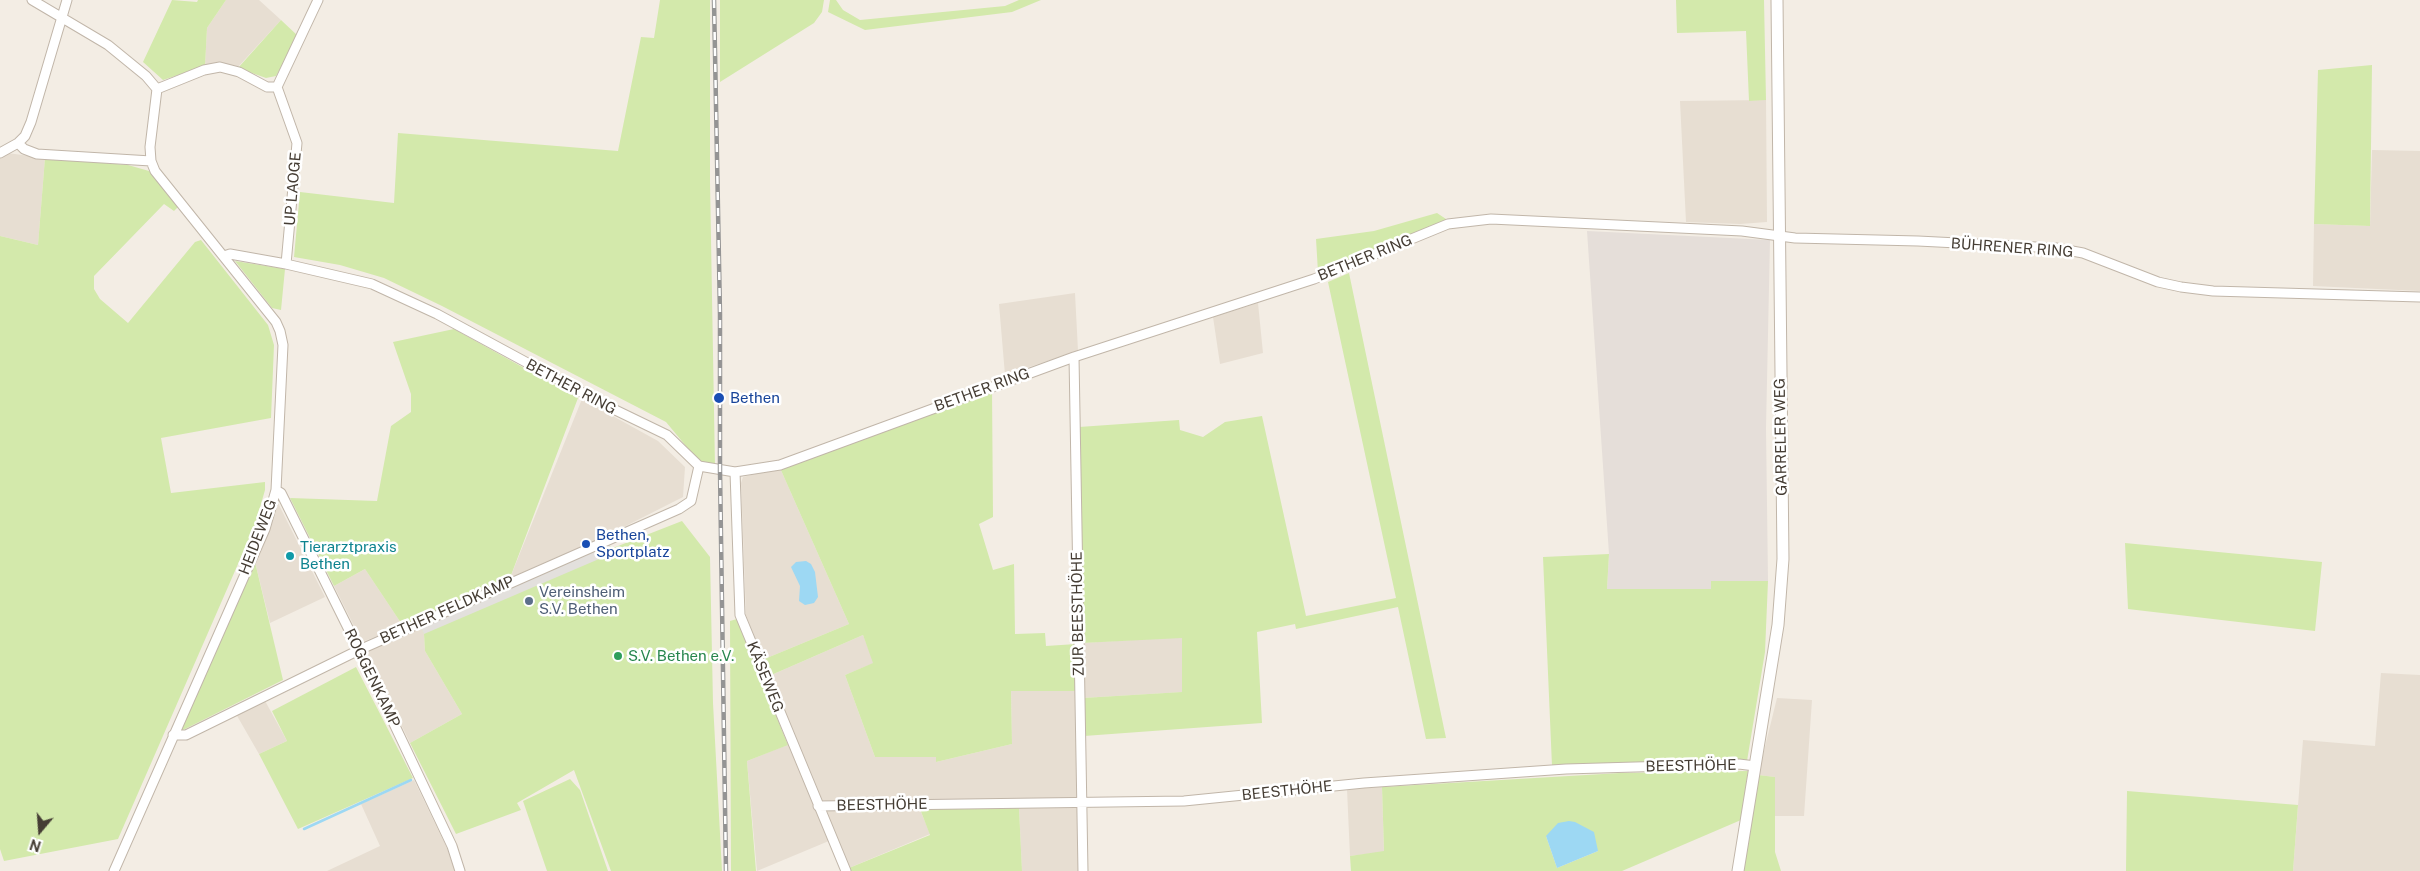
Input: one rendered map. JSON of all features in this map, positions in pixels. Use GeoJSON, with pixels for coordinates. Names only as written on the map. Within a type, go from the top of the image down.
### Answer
{"type":"FeatureCollection","features":[{"type":"Feature","properties":{"kind":"street"},"geometry":{"type":"LineString","coordinates":[[32,0],[108,45],[146,76],[158,89]]}},
{"type":"Feature","properties":{"kind":"street"},"geometry":{"type":"LineString","coordinates":[[0,153],[18,143],[25,136],[32,122],[67,0]]}},
{"type":"Feature","properties":{"kind":"street"},"geometry":{"type":"LineString","coordinates":[[158,89],[204,70],[220,67],[239,72],[267,87],[277,86],[318,0]]}},
{"type":"Feature","properties":{"kind":"street","name":"GARRELER WEG"},"geometry":{"type":"LineString","coordinates":[[1738,871],[1778,625],[1783,559],[1777,0]]}},
{"type":"Feature","properties":{"kind":"street","name":"UP LAOGE"},"geometry":{"type":"LineString","coordinates":[[277,86],[297,143],[286,264]]}},
{"type":"Feature","properties":{"kind":"street"},"geometry":{"type":"LineString","coordinates":[[18,143],[37,154],[151,161],[150,147],[158,89]]}},
{"type":"Feature","properties":{"kind":"street","name":"HEIDEWEG"},"geometry":{"type":"LineString","coordinates":[[114,871],[265,528],[276,490],[282,390],[283,346],[280,331],[258,298],[155,171],[151,161]]}},
{"type":"Feature","properties":{"kind":"street","name":"BETHER RING"},"geometry":{"type":"LineString","coordinates":[[224,256],[230,254],[286,264],[366,282],[437,314],[605,405],[667,435],[699,466],[735,472],[780,465],[1074,357],[1314,279],[1448,224],[1491,219],[1742,231],[1779,236]]}},
{"type":"Feature","properties":{"kind":"street","name":"BÜHRENER RING"},"geometry":{"type":"LineString","coordinates":[[1779,236],[2056,248],[2083,253],[2158,282],[2180,287],[2213,291],[2420,297]]}},
{"type":"Feature","properties":{"kind":"street","name":"ZUR BEESTHÖHE"},"geometry":{"type":"LineString","coordinates":[[1074,357],[1083,871]]}},
{"type":"Feature","properties":{"kind":"street","name":"BETHER FELDKAMP"},"geometry":{"type":"LineString","coordinates":[[173,735],[186,735],[359,650],[679,509],[691,500],[699,466]]}},
{"type":"Feature","properties":{"kind":"street","name":"KÄSEWEG"},"geometry":{"type":"LineString","coordinates":[[735,472],[740,615],[846,871]]}},
{"type":"Feature","properties":{"kind":"street","name":"ROGGENKAMP"},"geometry":{"type":"LineString","coordinates":[[276,490],[281,493],[359,650],[452,846],[460,871]]}},
{"type":"Feature","properties":{"kind":"street","name":"BEESTHÖHE"},"geometry":{"type":"LineString","coordinates":[[818,806],[1184,802],[1364,784],[1566,769],[1739,764],[1756,766]]}},
{"type":"Feature","properties":{"kind":"shaded area"},"geometry":{"type":"Polygon","coordinates":[[[226,0],[259,0],[281,20],[237,68],[205,66],[207,28],[226,0]]]}},
{"type":"Feature","properties":{"kind":"shaded area"},"geometry":{"type":"Polygon","coordinates":[[[1766,100],[1767,222],[1740,224],[1686,222],[1680,101],[1766,100]]]}},
{"type":"Feature","properties":{"kind":"shaded area"},"geometry":{"type":"Polygon","coordinates":[[[2372,150],[2420,151],[2420,291],[2313,286],[2314,224],[2370,226],[2372,150]]]}},
{"type":"Feature","properties":{"kind":"shaded area"},"geometry":{"type":"Polygon","coordinates":[[[7,153],[45,158],[38,245],[0,236],[0,156],[7,153]]]}},
{"type":"Feature","properties":{"kind":"shaded area"},"geometry":{"type":"Polygon","coordinates":[[[1587,231],[1770,240],[1766,428],[1768,581],[1712,581],[1711,589],[1607,589],[1609,554],[1587,231]]]}},
{"type":"Feature","properties":{"kind":"shaded area"},"geometry":{"type":"Polygon","coordinates":[[[1075,293],[1078,351],[1005,375],[999,304],[1075,293]]]}},
{"type":"Feature","properties":{"kind":"shaded area"},"geometry":{"type":"Polygon","coordinates":[[[1258,303],[1263,353],[1220,364],[1213,317],[1258,303]]]}},
{"type":"Feature","properties":{"kind":"shaded area"},"geometry":{"type":"Polygon","coordinates":[[[582,399],[658,441],[685,467],[683,497],[606,536],[510,578],[582,399]]]}},
{"type":"Feature","properties":{"kind":"shaded area"},"geometry":{"type":"Polygon","coordinates":[[[780,468],[849,624],[762,660],[746,615],[741,483],[743,477],[780,468]]]}},
{"type":"Feature","properties":{"kind":"shaded area"},"geometry":{"type":"Polygon","coordinates":[[[278,503],[325,597],[270,623],[255,562],[278,503]]]}},
{"type":"Feature","properties":{"kind":"shaded area"},"geometry":{"type":"Polygon","coordinates":[[[609,545],[613,553],[424,634],[421,628],[609,545]]]}},
{"type":"Feature","properties":{"kind":"shaded area"},"geometry":{"type":"Polygon","coordinates":[[[365,569],[403,626],[362,642],[334,586],[365,569]]]}},
{"type":"Feature","properties":{"kind":"shaded area"},"geometry":{"type":"Polygon","coordinates":[[[421,628],[424,634],[425,651],[462,714],[410,743],[366,652],[421,628]]]}},
{"type":"Feature","properties":{"kind":"shaded area"},"geometry":{"type":"Polygon","coordinates":[[[863,635],[874,663],[845,675],[875,757],[936,757],[936,762],[1012,744],[1011,691],[1076,691],[1078,798],[916,800],[930,834],[849,868],[836,838],[757,871],[747,761],[797,741],[769,676],[863,635]]]}},
{"type":"Feature","properties":{"kind":"shaded area"},"geometry":{"type":"Polygon","coordinates":[[[1182,637],[1183,692],[1083,698],[1082,643],[1182,637]]]}},
{"type":"Feature","properties":{"kind":"shaded area"},"geometry":{"type":"Polygon","coordinates":[[[2381,673],[2420,675],[2420,871],[2293,871],[2303,740],[2375,746],[2381,673]]]}},
{"type":"Feature","properties":{"kind":"shaded area"},"geometry":{"type":"Polygon","coordinates":[[[1777,698],[1812,700],[1804,816],[1775,816],[1775,777],[1758,775],[1777,698]]]}},
{"type":"Feature","properties":{"kind":"shaded area"},"geometry":{"type":"Polygon","coordinates":[[[264,699],[287,741],[259,754],[236,714],[264,699]]]}},
{"type":"Feature","properties":{"kind":"shaded area"},"geometry":{"type":"Polygon","coordinates":[[[414,780],[447,848],[455,871],[327,871],[380,846],[361,804],[414,780]]]}},
{"type":"Feature","properties":{"kind":"shaded area"},"geometry":{"type":"Polygon","coordinates":[[[1382,787],[1384,852],[1350,856],[1347,789],[1382,787]]]}},
{"type":"Feature","properties":{"kind":"shaded area"},"geometry":{"type":"Polygon","coordinates":[[[1019,808],[1079,808],[1080,871],[1022,871],[1019,808]]]}},
{"type":"Feature","properties":{"kind":"green space"},"geometry":{"type":"Polygon","coordinates":[[[172,0],[197,2],[198,0],[226,0],[207,28],[205,66],[163,80],[143,62],[172,0]]]}},
{"type":"Feature","properties":{"kind":"green space"},"geometry":{"type":"Polygon","coordinates":[[[660,0],[710,0],[710,182],[715,467],[700,463],[666,422],[442,306],[384,278],[340,265],[294,257],[300,192],[394,203],[398,133],[618,151],[641,37],[654,38],[660,0]]]}},
{"type":"Feature","properties":{"kind":"green space"},"geometry":{"type":"Polygon","coordinates":[[[720,0],[824,0],[822,12],[814,23],[720,82],[720,0]]]}},
{"type":"Feature","properties":{"kind":"green space"},"geometry":{"type":"Polygon","coordinates":[[[830,0],[836,0],[843,10],[860,20],[1005,6],[1019,0],[1041,0],[1012,12],[865,30],[828,12],[830,0]]]}},
{"type":"Feature","properties":{"kind":"green space"},"geometry":{"type":"Polygon","coordinates":[[[1676,0],[1764,0],[1766,100],[1749,101],[1746,31],[1677,33],[1676,0]]]}},
{"type":"Feature","properties":{"kind":"green space"},"geometry":{"type":"Polygon","coordinates":[[[281,20],[298,36],[276,76],[266,78],[238,68],[281,20]]]}},
{"type":"Feature","properties":{"kind":"green space"},"geometry":{"type":"Polygon","coordinates":[[[2372,65],[2370,226],[2314,224],[2318,70],[2372,65]]]}},
{"type":"Feature","properties":{"kind":"green space"},"geometry":{"type":"Polygon","coordinates":[[[45,158],[128,165],[149,171],[178,207],[174,211],[164,204],[94,276],[94,289],[100,299],[128,323],[195,242],[201,240],[268,325],[274,345],[271,418],[161,438],[171,493],[265,482],[265,490],[255,525],[118,839],[4,861],[0,849],[0,236],[38,245],[45,158]]]}},
{"type":"Feature","properties":{"kind":"green space"},"geometry":{"type":"Polygon","coordinates":[[[1437,213],[1449,221],[1400,238],[1318,272],[1316,239],[1374,231],[1437,213]]]}},
{"type":"Feature","properties":{"kind":"green space"},"geometry":{"type":"Polygon","coordinates":[[[235,261],[285,269],[281,310],[272,308],[235,261]]]}},
{"type":"Feature","properties":{"kind":"green space"},"geometry":{"type":"Polygon","coordinates":[[[1349,273],[1446,738],[1426,739],[1398,607],[1296,629],[1295,624],[1257,632],[1262,723],[1084,736],[1083,698],[1182,692],[1182,638],[1082,643],[1079,427],[1179,420],[1180,430],[1203,437],[1225,422],[1262,416],[1306,616],[1396,598],[1328,282],[1349,273]]]}},
{"type":"Feature","properties":{"kind":"green space"},"geometry":{"type":"Polygon","coordinates":[[[454,329],[578,398],[510,578],[403,626],[365,569],[334,586],[290,498],[377,501],[391,426],[411,412],[411,394],[393,342],[454,329]]]}},
{"type":"Feature","properties":{"kind":"green space"},"geometry":{"type":"Polygon","coordinates":[[[992,390],[993,517],[979,524],[993,570],[1014,564],[1015,634],[1045,633],[1046,646],[1076,644],[1076,691],[1011,691],[1012,744],[936,762],[936,757],[875,757],[845,675],[873,663],[863,635],[769,676],[762,660],[849,624],[780,468],[992,390]]]}},
{"type":"Feature","properties":{"kind":"green space"},"geometry":{"type":"Polygon","coordinates":[[[682,521],[710,557],[713,703],[722,871],[611,871],[574,770],[517,803],[521,810],[456,834],[410,743],[462,714],[425,651],[424,634],[421,628],[609,545],[613,548],[682,521]]]}},
{"type":"Feature","properties":{"kind":"green space"},"geometry":{"type":"Polygon","coordinates":[[[2125,543],[2322,562],[2315,631],[2128,609],[2125,543]]]}},
{"type":"Feature","properties":{"kind":"green space"},"geometry":{"type":"Polygon","coordinates":[[[1609,554],[1607,589],[1711,589],[1711,581],[1768,581],[1765,652],[1747,761],[1552,766],[1543,557],[1609,554]]]}},
{"type":"Feature","properties":{"kind":"green space"},"geometry":{"type":"Polygon","coordinates":[[[255,562],[283,680],[181,731],[255,562]]]}},
{"type":"Feature","properties":{"kind":"green space"},"geometry":{"type":"Polygon","coordinates":[[[737,619],[788,745],[747,761],[756,871],[731,871],[730,621],[737,619]]]}},
{"type":"Feature","properties":{"kind":"green space"},"geometry":{"type":"Polygon","coordinates":[[[356,667],[413,778],[298,829],[259,754],[287,741],[272,711],[356,667]]]}},
{"type":"Feature","properties":{"kind":"green space"},"geometry":{"type":"Polygon","coordinates":[[[1748,771],[1741,820],[1622,871],[1351,871],[1350,856],[1384,851],[1382,787],[1620,773],[1748,771]],[[1546,836],[1557,868],[1598,851],[1546,836]]]}},
{"type":"Feature","properties":{"kind":"green space"},"geometry":{"type":"Polygon","coordinates":[[[1758,775],[1775,777],[1775,852],[1781,871],[1743,871],[1758,775]]]}},
{"type":"Feature","properties":{"kind":"green space"},"geometry":{"type":"Polygon","coordinates":[[[570,779],[580,790],[608,871],[547,871],[523,801],[570,779]]]}},
{"type":"Feature","properties":{"kind":"green space"},"geometry":{"type":"Polygon","coordinates":[[[2127,791],[2298,805],[2293,871],[2126,871],[2127,791]]]}},
{"type":"Feature","properties":{"kind":"green space"},"geometry":{"type":"Polygon","coordinates":[[[1019,808],[1022,871],[850,871],[849,868],[930,835],[920,809],[1019,808]]]}},
{"type":"Feature","properties":{"kind":"water"},"geometry":{"type":"Polygon","coordinates":[[[806,561],[811,564],[815,572],[818,597],[814,603],[805,605],[799,601],[800,586],[791,567],[796,562],[806,561]]]}},
{"type":"Feature","properties":{"kind":"water"},"geometry":{"type":"Polygon","coordinates":[[[1575,822],[1594,832],[1598,851],[1557,868],[1546,836],[1558,823],[1575,822]]]}},
{"type":"Feature","properties":{"kind":"waterway"},"geometry":{"type":"LineString","coordinates":[[304,829],[411,780]]}},
{"type":"Feature","properties":{"kind":"railway"},"geometry":{"type":"LineString","coordinates":[[714,0],[720,314],[720,471],[726,871]]}},
{"type":"Feature","properties":{"kind":"place","name":"Bethen"},"geometry":{"type":"Point","coordinates":[719,398]}},
{"type":"Feature","properties":{"kind":"place","name":"Bethen, Sportplatz"},"geometry":{"type":"Point","coordinates":[586,544]}},
{"type":"Feature","properties":{"kind":"place","name":"Tierarztpraxis Bethen"},"geometry":{"type":"Point","coordinates":[290,556]}},
{"type":"Feature","properties":{"kind":"place","name":"Vereinsheim S.V. Bethen"},"geometry":{"type":"Point","coordinates":[529,601]}},
{"type":"Feature","properties":{"kind":"place","name":"S.V. Bethen e.V."},"geometry":{"type":"Point","coordinates":[618,656]}}]}
